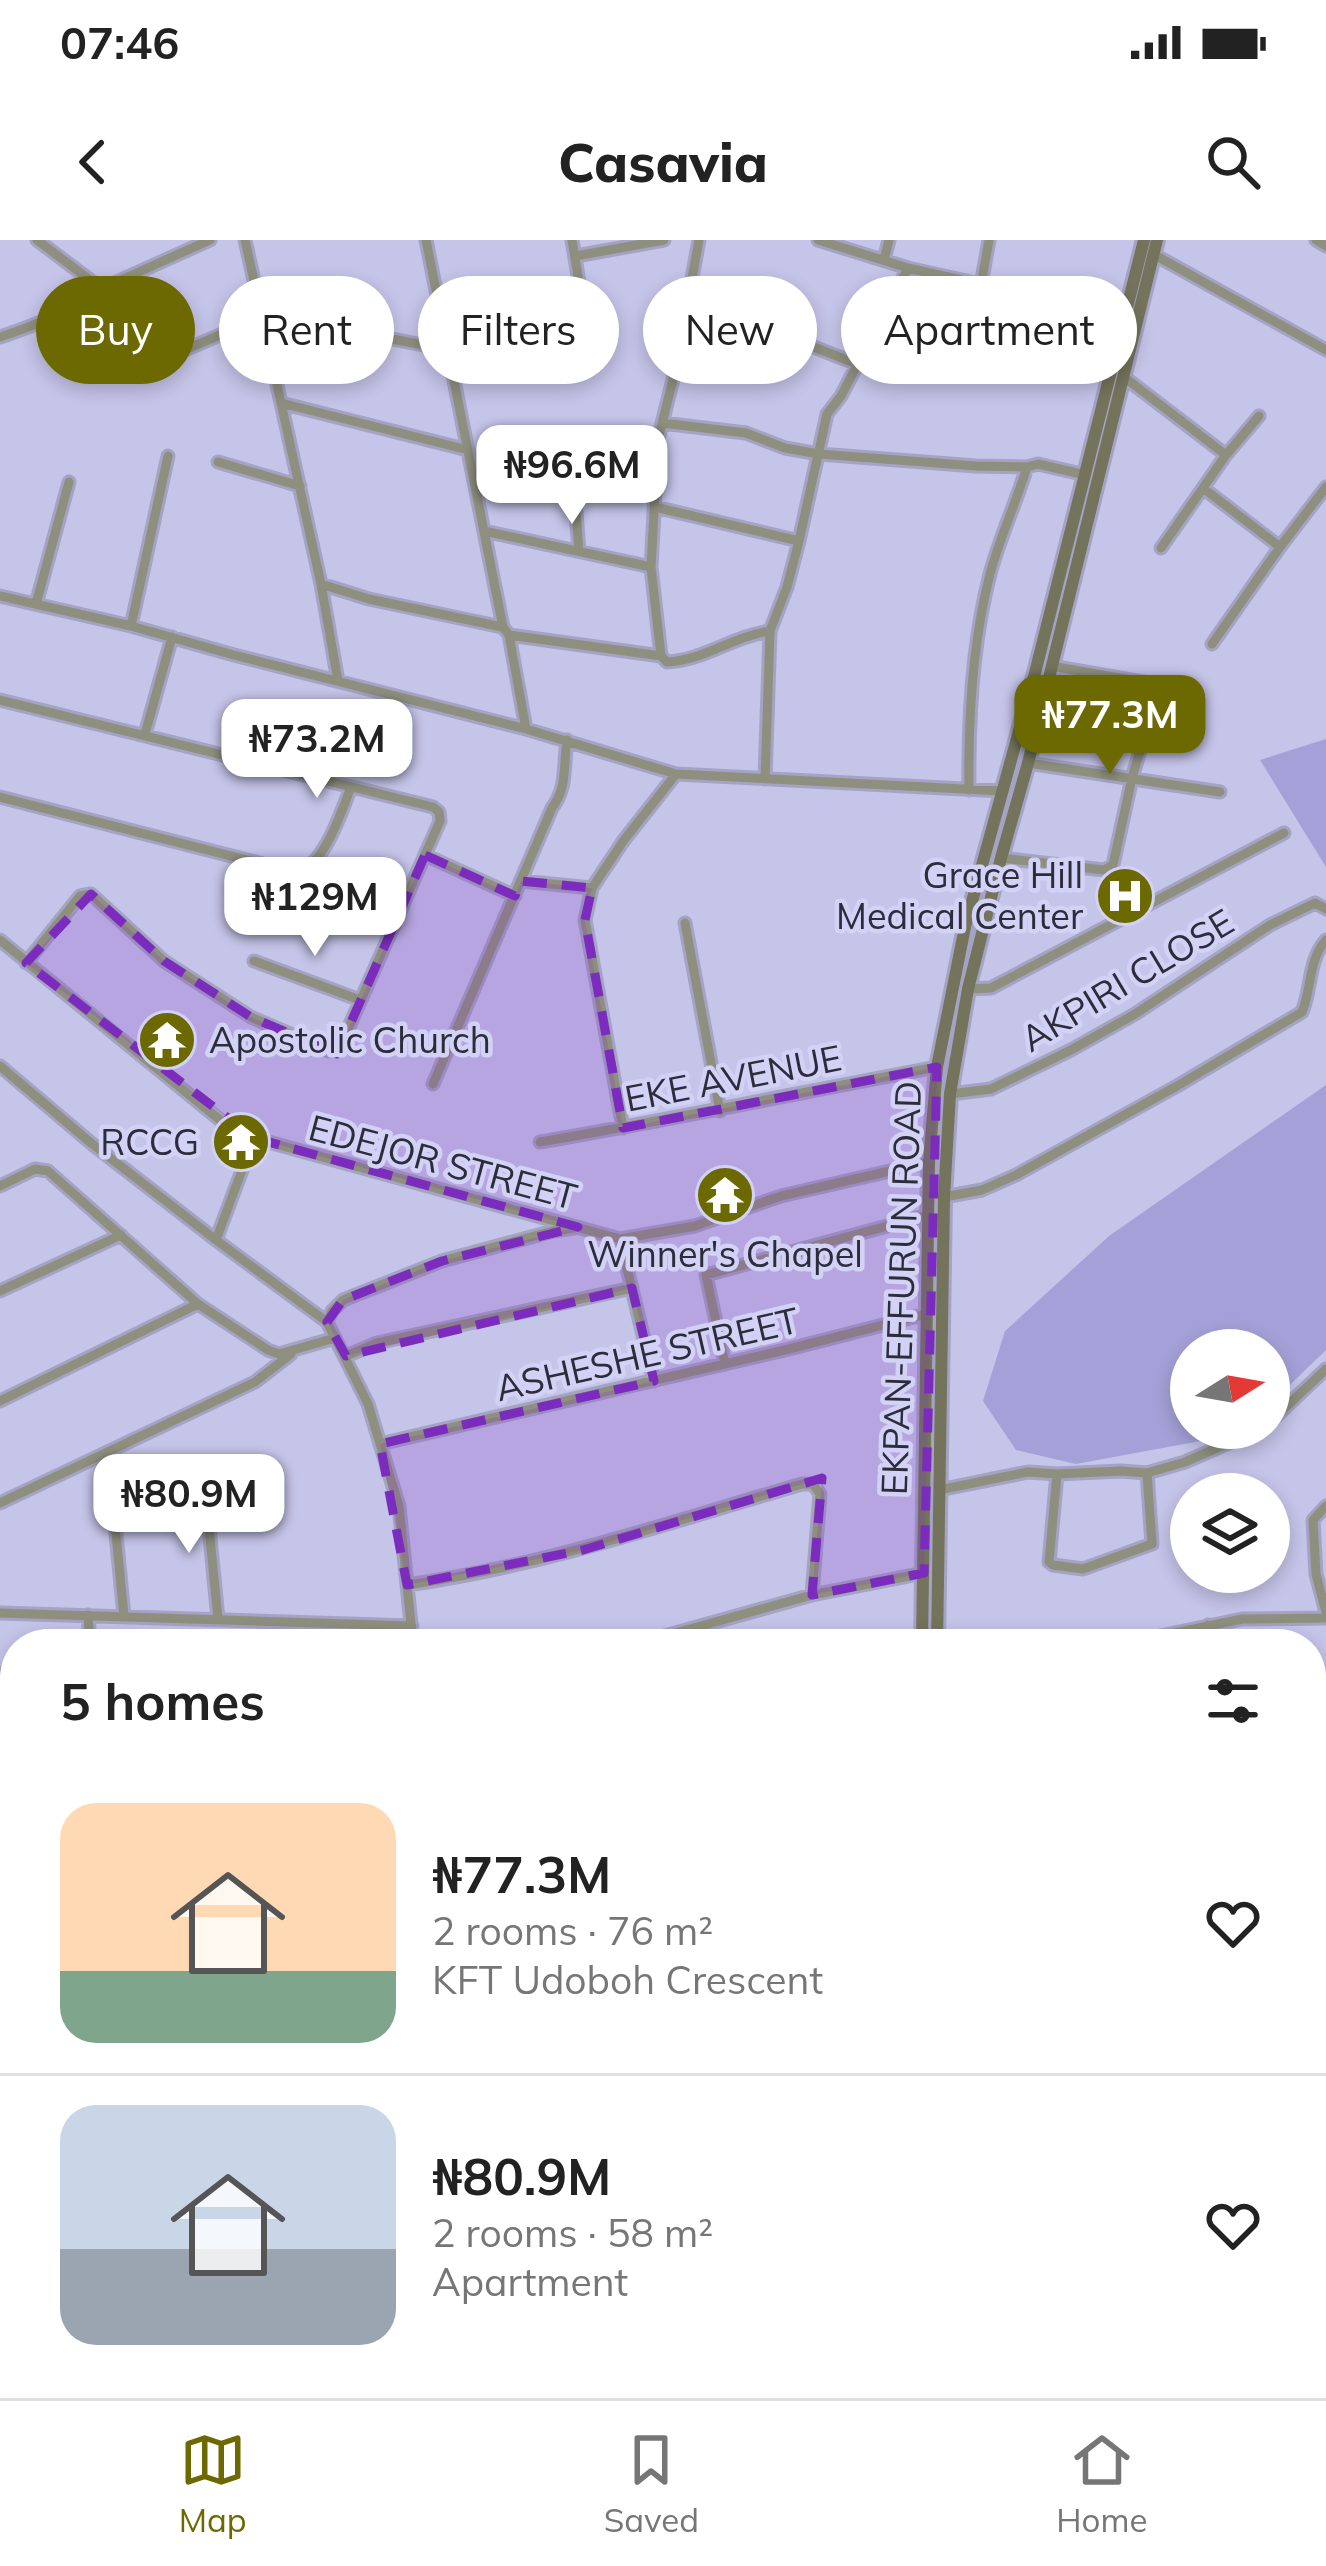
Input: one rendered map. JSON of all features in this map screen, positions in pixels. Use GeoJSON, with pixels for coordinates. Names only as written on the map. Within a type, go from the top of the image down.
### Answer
{"type":"FeatureCollection","features":[{"type":"Feature","properties":{"kind":"main road","name":"EKPAN-EFFURUN ROAD"},"geometry":{"type":"LineString","coordinates":[[1136,276],[1144,240]]}},
{"type":"Feature","properties":{"kind":"main road"},"geometry":{"type":"LineString","coordinates":[[1137,322],[1155,247]]}},
{"type":"Feature","properties":{"kind":"main road","name":"EKPAN-EFFURUN ROAD"},"geometry":{"type":"LineString","coordinates":[[922,1629],[929,1162],[937,1067],[965,927],[1109,384]]}},
{"type":"Feature","properties":{"kind":"main road"},"geometry":{"type":"LineString","coordinates":[[937,1629],[950,1094],[968,989],[1000,857],[1122,384]]}},
{"type":"Feature","properties":{"kind":"street"},"geometry":{"type":"LineString","coordinates":[[37,240],[85,276]]}},
{"type":"Feature","properties":{"kind":"street"},"geometry":{"type":"LineString","coordinates":[[180,240],[191,250]]}},
{"type":"Feature","properties":{"kind":"street"},"geometry":{"type":"LineString","coordinates":[[131,276],[210,240]]}},
{"type":"Feature","properties":{"kind":"street"},"geometry":{"type":"LineString","coordinates":[[245,240],[252,276]]}},
{"type":"Feature","properties":{"kind":"street"},"geometry":{"type":"LineString","coordinates":[[426,240],[434,276]]}},
{"type":"Feature","properties":{"kind":"street"},"geometry":{"type":"LineString","coordinates":[[572,240],[578,276]]}},
{"type":"Feature","properties":{"kind":"street"},"geometry":{"type":"LineString","coordinates":[[576,256],[664,240]]}},
{"type":"Feature","properties":{"kind":"street"},"geometry":{"type":"LineString","coordinates":[[693,276],[699,240]]}},
{"type":"Feature","properties":{"kind":"street"},"geometry":{"type":"LineString","coordinates":[[818,240],[942,276]]}},
{"type":"Feature","properties":{"kind":"street"},"geometry":{"type":"LineString","coordinates":[[884,260],[889,240]]}},
{"type":"Feature","properties":{"kind":"street"},"geometry":{"type":"LineString","coordinates":[[983,276],[989,240]]}},
{"type":"Feature","properties":{"kind":"street"},"geometry":{"type":"LineString","coordinates":[[1316,240],[1326,246]]}},
{"type":"Feature","properties":{"kind":"street"},"geometry":{"type":"LineString","coordinates":[[1155,247],[1326,350]]}},
{"type":"Feature","properties":{"kind":"street"},"geometry":{"type":"LineString","coordinates":[[904,276],[908,268]]}},
{"type":"Feature","properties":{"kind":"street"},"geometry":{"type":"LineString","coordinates":[[0,337],[36,325]]}},
{"type":"Feature","properties":{"kind":"street"},"geometry":{"type":"LineString","coordinates":[[276,384],[338,681]]}},
{"type":"Feature","properties":{"kind":"street"},"geometry":{"type":"LineString","coordinates":[[455,384],[526,729]]}},
{"type":"Feature","properties":{"kind":"street"},"geometry":{"type":"LineString","coordinates":[[661,656],[651,567],[658,440],[672,384]]}},
{"type":"Feature","properties":{"kind":"street"},"geometry":{"type":"LineString","coordinates":[[765,779],[770,631],[799,542],[827,414],[847,384]]}},
{"type":"Feature","properties":{"kind":"street"},"geometry":{"type":"LineString","coordinates":[[1133,384],[1226,455]]}},
{"type":"Feature","properties":{"kind":"street"},"geometry":{"type":"LineString","coordinates":[[281,403],[468,450]]}},
{"type":"Feature","properties":{"kind":"street"},"geometry":{"type":"LineString","coordinates":[[1161,548],[1259,416]]}},
{"type":"Feature","properties":{"kind":"street"},"geometry":{"type":"LineString","coordinates":[[662,423],[746,434],[819,454],[976,466],[1038,464],[1086,476]]}},
{"type":"Feature","properties":{"kind":"street"},"geometry":{"type":"LineString","coordinates":[[564,434],[579,551]]}},
{"type":"Feature","properties":{"kind":"street"},"geometry":{"type":"LineString","coordinates":[[130,626],[168,456]]}},
{"type":"Feature","properties":{"kind":"street"},"geometry":{"type":"LineString","coordinates":[[218,462],[300,486]]}},
{"type":"Feature","properties":{"kind":"street"},"geometry":{"type":"LineString","coordinates":[[969,790],[970,694],[980,622],[990,573],[1027,466]]}},
{"type":"Feature","properties":{"kind":"street"},"geometry":{"type":"LineString","coordinates":[[36,604],[70,482]]}},
{"type":"Feature","properties":{"kind":"street"},"geometry":{"type":"LineString","coordinates":[[1203,488],[1280,547]]}},
{"type":"Feature","properties":{"kind":"street"},"geometry":{"type":"LineString","coordinates":[[1212,644],[1326,488]]}},
{"type":"Feature","properties":{"kind":"street"},"geometry":{"type":"LineString","coordinates":[[655,508],[799,542]]}},
{"type":"Feature","properties":{"kind":"street"},"geometry":{"type":"LineString","coordinates":[[484,531],[651,567]]}},
{"type":"Feature","properties":{"kind":"street"},"geometry":{"type":"LineString","coordinates":[[321,584],[506,631],[661,656],[667,662],[682,662],[736,638],[770,631]]}},
{"type":"Feature","properties":{"kind":"street"},"geometry":{"type":"LineString","coordinates":[[0,596],[526,729],[676,774],[1002,791]]}},
{"type":"Feature","properties":{"kind":"street"},"geometry":{"type":"LineString","coordinates":[[145,734],[172,637]]}},
{"type":"Feature","properties":{"kind":"street"},"geometry":{"type":"LineString","coordinates":[[1000,857],[1104,871],[1113,866],[1132,778],[1158,696],[1154,684],[1052,666]]}},
{"type":"Feature","properties":{"kind":"street"},"geometry":{"type":"LineString","coordinates":[[0,700],[433,807],[440,821],[340,1047],[329,1051],[250,1017],[164,961],[91,894],[80,896],[26,963]]}},
{"type":"Feature","properties":{"kind":"street"},"geometry":{"type":"LineString","coordinates":[[433,1084],[561,796],[566,740]]}},
{"type":"Feature","properties":{"kind":"street"},"geometry":{"type":"LineString","coordinates":[[1028,763],[1220,792]]}},
{"type":"Feature","properties":{"kind":"street"},"geometry":{"type":"LineString","coordinates":[[623,1128],[585,920],[592,888],[676,774]]}},
{"type":"Feature","properties":{"kind":"street"},"geometry":{"type":"LineString","coordinates":[[0,797],[298,874],[317,859],[351,787]]}},
{"type":"Feature","properties":{"kind":"street"},"geometry":{"type":"LineString","coordinates":[[968,989],[991,988],[1284,833]]}},
{"type":"Feature","properties":{"kind":"street"},"geometry":{"type":"LineString","coordinates":[[425,855],[514,896]]}},
{"type":"Feature","properties":{"kind":"street"},"geometry":{"type":"LineString","coordinates":[[521,881],[592,888]]}},
{"type":"Feature","properties":{"kind":"street","name":"AKPIRI CLOSE"},"geometry":{"type":"LineString","coordinates":[[950,1094],[991,1089],[1072,1050],[1270,925],[1316,904],[1326,909]]}},
{"type":"Feature","properties":{"kind":"street"},"geometry":{"type":"LineString","coordinates":[[685,922],[720,1111]]}},
{"type":"Feature","properties":{"kind":"street","name":"EDEJOR STREET"},"geometry":{"type":"LineString","coordinates":[[0,940],[220,1120],[254,1138],[620,1239],[695,1226],[781,1196],[929,1162]]}},
{"type":"Feature","properties":{"kind":"street"},"geometry":{"type":"LineString","coordinates":[[944,1197],[982,1190],[1016,1174],[1303,1012],[1316,951],[1326,940]]}},
{"type":"Feature","properties":{"kind":"street"},"geometry":{"type":"LineString","coordinates":[[254,961],[360,1000]]}},
{"type":"Feature","properties":{"kind":"street"},"geometry":{"type":"LineString","coordinates":[[0,1066],[92,1143],[327,1322],[368,1404],[399,1506],[412,1629]]}},
{"type":"Feature","properties":{"kind":"street","name":"EKE AVENUE"},"geometry":{"type":"LineString","coordinates":[[540,1142],[937,1067]]}},
{"type":"Feature","properties":{"kind":"street"},"geometry":{"type":"LineString","coordinates":[[216,1240],[254,1138]]}},
{"type":"Feature","properties":{"kind":"street"},"geometry":{"type":"LineString","coordinates":[[0,1186],[34,1169],[48,1171],[198,1304],[268,1350],[279,1354],[335,1339]]}},
{"type":"Feature","properties":{"kind":"street"},"geometry":{"type":"LineString","coordinates":[[725,1364],[706,1275],[928,1215]]}},
{"type":"Feature","properties":{"kind":"street"},"geometry":{"type":"LineString","coordinates":[[327,1322],[343,1300],[442,1261],[580,1227]]}},
{"type":"Feature","properties":{"kind":"street"},"geometry":{"type":"LineString","coordinates":[[0,1291],[121,1235]]}},
{"type":"Feature","properties":{"kind":"street"},"geometry":{"type":"LineString","coordinates":[[620,1239],[654,1381]]}},
{"type":"Feature","properties":{"kind":"street"},"geometry":{"type":"LineString","coordinates":[[346,1356],[377,1343],[632,1288]]}},
{"type":"Feature","properties":{"kind":"street"},"geometry":{"type":"LineString","coordinates":[[0,1401],[198,1304]]}},
{"type":"Feature","properties":{"kind":"street","name":"ASHESHE STREET"},"geometry":{"type":"LineString","coordinates":[[380,1444],[926,1314]]}},
{"type":"Feature","properties":{"kind":"street"},"geometry":{"type":"LineString","coordinates":[[0,1503],[255,1382],[295,1351]]}},
{"type":"Feature","properties":{"kind":"street"},"geometry":{"type":"LineString","coordinates":[[1290,1403],[1326,1369]]}},
{"type":"Feature","properties":{"kind":"street"},"geometry":{"type":"LineString","coordinates":[[940,1490],[1028,1472],[1148,1473],[1215,1449]]}},
{"type":"Feature","properties":{"kind":"street"},"geometry":{"type":"LineString","coordinates":[[1057,1474],[1049,1562],[1083,1570],[1152,1544],[1148,1473]]}},
{"type":"Feature","properties":{"kind":"street"},"geometry":{"type":"LineString","coordinates":[[407,1585],[479,1575],[584,1550],[813,1484],[820,1494],[812,1595]]}},
{"type":"Feature","properties":{"kind":"street"},"geometry":{"type":"LineString","coordinates":[[205,1487],[218,1619]]}},
{"type":"Feature","properties":{"kind":"street"},"geometry":{"type":"LineString","coordinates":[[1190,1629],[1242,1619],[1326,1615],[1316,1574],[1313,1520],[1326,1506]]}},
{"type":"Feature","properties":{"kind":"street"},"geometry":{"type":"LineString","coordinates":[[116,1524],[124,1616]]}},
{"type":"Feature","properties":{"kind":"street"},"geometry":{"type":"LineString","coordinates":[[690,1629],[812,1595],[924,1573]]}},
{"type":"Feature","properties":{"kind":"street"},"geometry":{"type":"LineString","coordinates":[[0,1613],[412,1626]]}},
{"type":"Feature","properties":{"kind":"street"},"geometry":{"type":"LineString","coordinates":[[88,1615],[89,1629]]}},
{"type":"Feature","properties":{"kind":"street"},"geometry":{"type":"LineString","coordinates":[[1208,1625],[1209,1629]]}},
{"type":"Feature","properties":{"kind":"highlighted area"},"geometry":{"type":"Polygon","coordinates":[[[425,855],[515,896],[521,881],[592,888],[585,920],[623,1128],[937,1067],[924,1573],[812,1595],[822,1478],[583,1550],[407,1585],[380,1444],[654,1381],[632,1288],[346,1356],[327,1322],[343,1300],[442,1261],[578,1227],[254,1138],[26,963],[91,894],[164,961],[251,1017],[337,1054],[425,855]]]}},
{"type":"Feature","properties":{"kind":"shaded area"},"geometry":{"type":"Polygon","coordinates":[[[1326,739],[1326,867],[1260,760],[1326,739]]]}},
{"type":"Feature","properties":{"kind":"shaded area"},"geometry":{"type":"Polygon","coordinates":[[[1326,1085],[1326,1350],[1290,1385],[1290,1329],[1170,1329],[1170,1447],[1076,1464],[1016,1450],[983,1401],[1005,1331],[1109,1236],[1326,1085]]]}},
{"type":"Feature","properties":{"kind":"place","name":"Grace Hill Medical Center"},"geometry":{"type":"Point","coordinates":[1125,896]}},
{"type":"Feature","properties":{"kind":"place","name":"Apostolic Church"},"geometry":{"type":"Point","coordinates":[167,1040]}},
{"type":"Feature","properties":{"kind":"place","name":"RCCG"},"geometry":{"type":"Point","coordinates":[241,1142]}},
{"type":"Feature","properties":{"kind":"place","name":"Winner's Chapel"},"geometry":{"type":"Point","coordinates":[725,1195]}}]}
